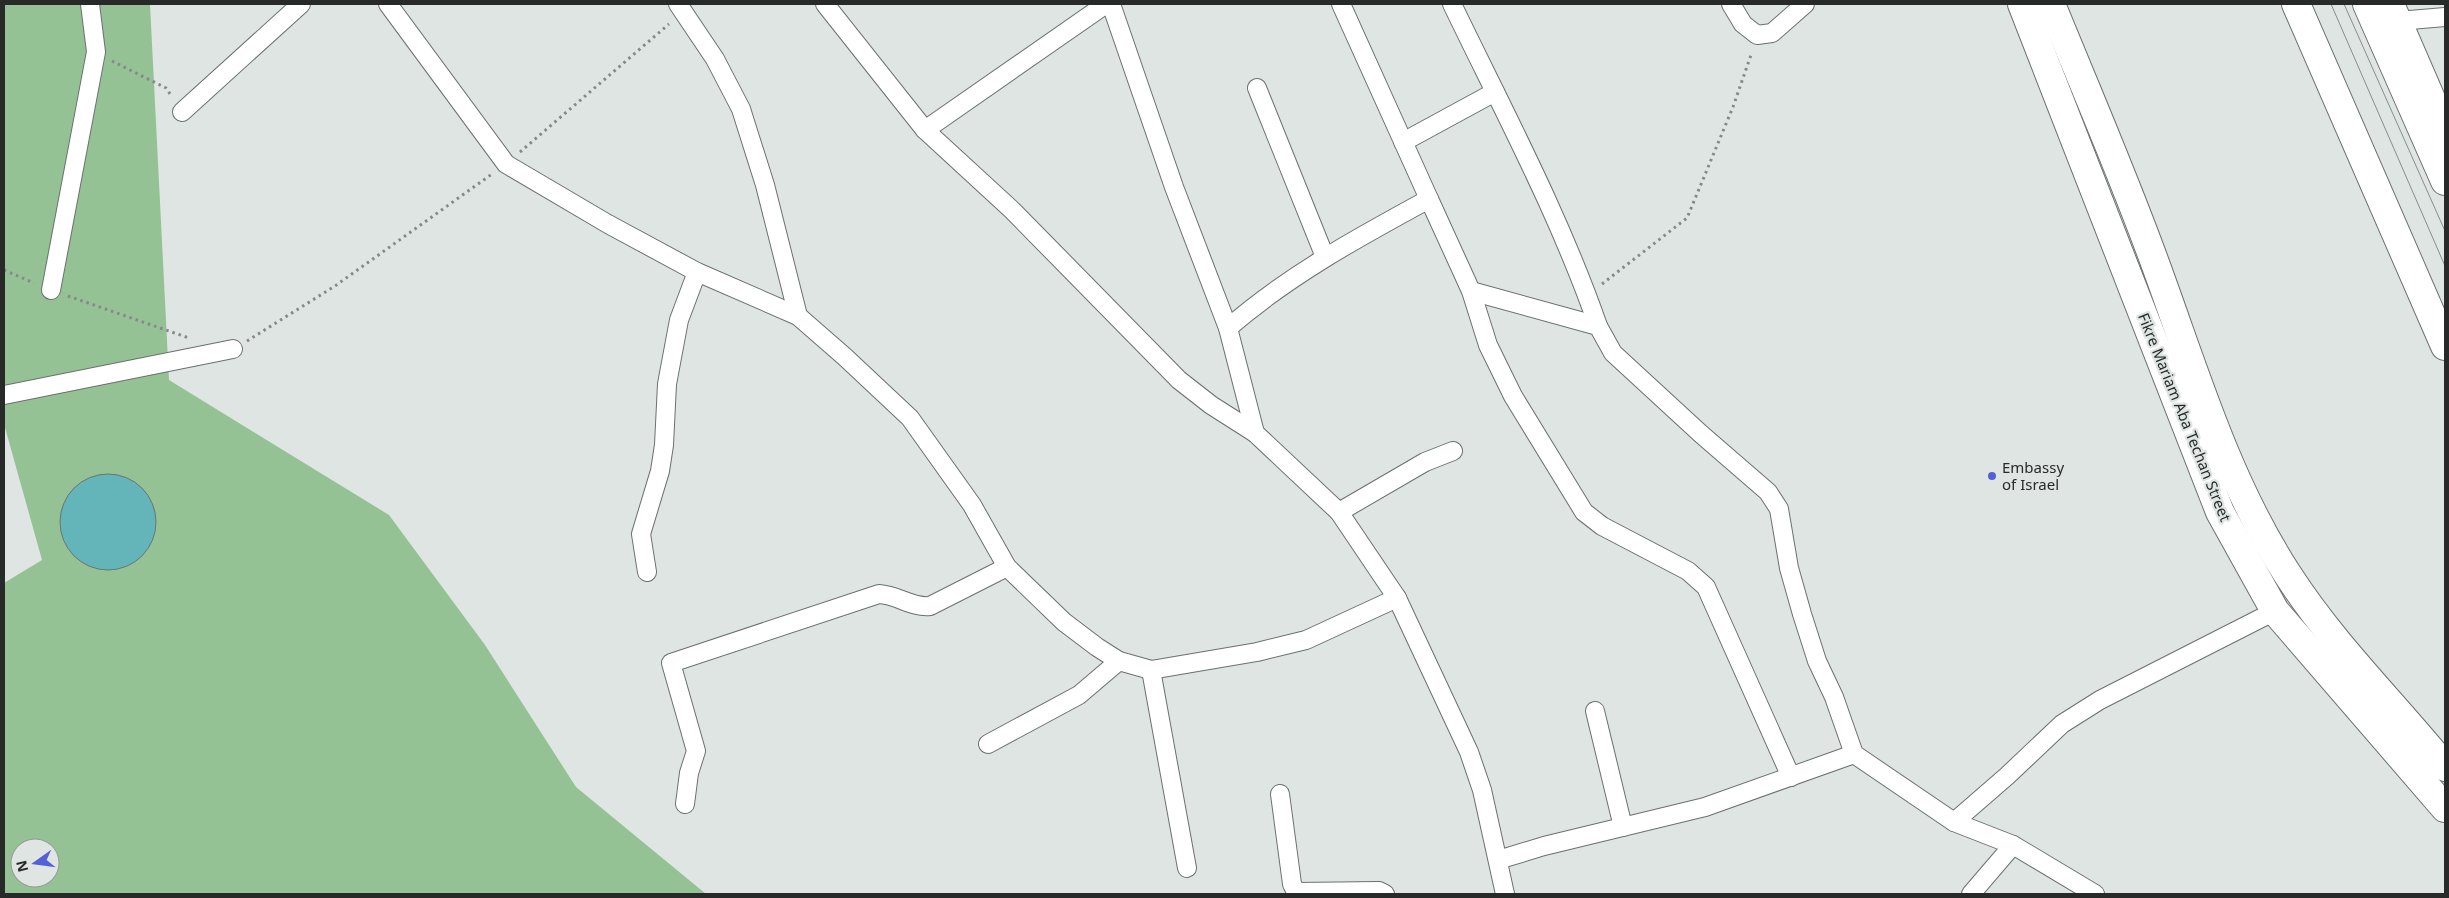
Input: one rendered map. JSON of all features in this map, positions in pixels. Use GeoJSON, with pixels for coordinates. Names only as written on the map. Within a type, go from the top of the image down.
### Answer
{"type":"FeatureCollection","features":[{"type":"Feature","properties":{"kind":"main road","name":"Fikre Mariam Aba Techan Street"},"geometry":{"type":"LineString","coordinates":[[2022,4],[2220,512],[2275,611],[2445,808]]}},
{"type":"Feature","properties":{"kind":"main road","name":"Fikre Mariam Aba Techan Street"},"geometry":{"type":"LineString","coordinates":[[2051,4],[2152,254],[2228,463],[2250,510],[2284,569],[2343,651],[2412,727],[2445,767]]}},
{"type":"Feature","properties":{"kind":"main road"},"geometry":{"type":"LineString","coordinates":[[2296,4],[2445,346]]}},
{"type":"Feature","properties":{"kind":"main road"},"geometry":{"type":"LineString","coordinates":[[2367,4],[2445,181]]}},
{"type":"Feature","properties":{"kind":"main road"},"geometry":{"type":"LineString","coordinates":[[2394,12],[2445,131]]}},
{"type":"Feature","properties":{"kind":"main road"},"geometry":{"type":"LineString","coordinates":[[2083,161],[2110,149]]}},
{"type":"Feature","properties":{"kind":"main road"},"geometry":{"type":"LineString","coordinates":[[2258,583],[2284,569]]}},
{"type":"Feature","properties":{"kind":"street"},"geometry":{"type":"LineString","coordinates":[[51,290],[96,52],[90,4]]}},
{"type":"Feature","properties":{"kind":"street"},"geometry":{"type":"LineString","coordinates":[[388,4],[506,164],[608,224],[697,272],[798,316],[910,418],[972,505],[1008,567],[1064,622],[1119,661],[1151,670],[1206,662],[1306,640],[1397,598]]}},
{"type":"Feature","properties":{"kind":"street"},"geometry":{"type":"LineString","coordinates":[[825,4],[925,130],[1013,212],[1179,380],[1211,405],[1255,433],[1339,512],[1397,598],[1469,752],[1482,790],[1505,894]]}},
{"type":"Feature","properties":{"kind":"street"},"geometry":{"type":"LineString","coordinates":[[925,130],[1106,4]]}},
{"type":"Feature","properties":{"kind":"street"},"geometry":{"type":"LineString","coordinates":[[1111,4],[1174,187],[1228,328],[1255,433]]}},
{"type":"Feature","properties":{"kind":"street"},"geometry":{"type":"LineString","coordinates":[[1341,4],[1471,291],[1488,345],[1513,396],[1584,512],[1602,526],[1688,571],[1706,586],[1791,777]]}},
{"type":"Feature","properties":{"kind":"street"},"geometry":{"type":"LineString","coordinates":[[1452,4],[1536,173],[1587,294],[1598,326],[1613,353],[1701,434],[1768,492],[1779,509],[1789,568],[1805,623],[1817,661],[1834,697],[1854,754],[1954,822],[2013,845],[2095,894]]}},
{"type":"Feature","properties":{"kind":"street"},"geometry":{"type":"LineString","coordinates":[[1731,4],[1743,24],[1757,36],[1772,33],[1805,4]]}},
{"type":"Feature","properties":{"kind":"street"},"geometry":{"type":"LineString","coordinates":[[182,112],[296,5]]}},
{"type":"Feature","properties":{"kind":"street"},"geometry":{"type":"LineString","coordinates":[[680,8],[715,59],[741,108],[765,185],[798,316]]}},
{"type":"Feature","properties":{"kind":"street"},"geometry":{"type":"LineString","coordinates":[[2394,12],[2445,17]]}},
{"type":"Feature","properties":{"kind":"street"},"geometry":{"type":"LineString","coordinates":[[1257,88],[1325,257]]}},
{"type":"Feature","properties":{"kind":"street"},"geometry":{"type":"LineString","coordinates":[[1403,142],[1495,92]]}},
{"type":"Feature","properties":{"kind":"street"},"geometry":{"type":"LineString","coordinates":[[1228,328],[1251,308],[1325,257],[1429,199]]}},
{"type":"Feature","properties":{"kind":"street"},"geometry":{"type":"LineString","coordinates":[[647,572],[641,534],[660,471],[664,445],[666,384],[679,320],[697,272]]}},
{"type":"Feature","properties":{"kind":"street"},"geometry":{"type":"LineString","coordinates":[[1471,291],[1598,326]]}},
{"type":"Feature","properties":{"kind":"street"},"geometry":{"type":"LineString","coordinates":[[4,395],[232,349]]}},
{"type":"Feature","properties":{"kind":"street"},"geometry":{"type":"LineString","coordinates":[[1339,512],[1426,462],[1454,452]]}},
{"type":"Feature","properties":{"kind":"street"},"geometry":{"type":"LineString","coordinates":[[685,804],[689,773],[696,751],[671,663],[879,594],[893,594],[919,607],[930,606],[1008,567]]}},
{"type":"Feature","properties":{"kind":"street"},"geometry":{"type":"LineString","coordinates":[[1954,822],[2007,776],[2062,724],[2100,700],[2275,611]]}},
{"type":"Feature","properties":{"kind":"street"},"geometry":{"type":"LineString","coordinates":[[988,744],[1079,695],[1119,661]]}},
{"type":"Feature","properties":{"kind":"street"},"geometry":{"type":"LineString","coordinates":[[1151,670],[1187,868]]}},
{"type":"Feature","properties":{"kind":"street"},"geometry":{"type":"LineString","coordinates":[[1595,710],[1623,827]]}},
{"type":"Feature","properties":{"kind":"street"},"geometry":{"type":"LineString","coordinates":[[1498,860],[1544,846],[1705,807],[1854,754]]}},
{"type":"Feature","properties":{"kind":"street"},"geometry":{"type":"LineString","coordinates":[[1280,794],[1292,884],[1296,892],[1378,890],[1385,894]]}},
{"type":"Feature","properties":{"kind":"street"},"geometry":{"type":"LineString","coordinates":[[1971,894],[2013,845]]}},
{"type":"Feature","properties":{"kind":"path"},"geometry":{"type":"LineString","coordinates":[[232,349],[335,286],[506,164],[680,8]]}},
{"type":"Feature","properties":{"kind":"path"},"geometry":{"type":"LineString","coordinates":[[1587,294],[1657,244],[1687,218],[1733,107],[1757,36]]}},
{"type":"Feature","properties":{"kind":"path"},"geometry":{"type":"LineString","coordinates":[[96,52],[166,88],[182,112]]}},
{"type":"Feature","properties":{"kind":"path"},"geometry":{"type":"LineString","coordinates":[[4,270],[51,290],[195,340]]}},
{"type":"Feature","properties":{"kind":"green space"},"geometry":{"type":"Polygon","coordinates":[[[4,4],[150,4],[169,380],[389,515],[485,645],[576,787],[706,894],[4,894],[4,583],[42,560],[4,424],[4,4]]]}},
{"type":"Feature","properties":{"kind":"building"},"geometry":{"type":"Polygon","coordinates":[[[108,474],[126,478],[142,488],[152,504],[156,522],[152,540],[142,556],[126,566],[108,570],[90,566],[74,556],[64,540],[60,522],[64,504],[74,488],[90,478],[108,474]]]}},
{"type":"Feature","properties":{"kind":"tram line"},"geometry":{"type":"LineString","coordinates":[[2331,4],[2445,266]]}},
{"type":"Feature","properties":{"kind":"tram line"},"geometry":{"type":"LineString","coordinates":[[2344,4],[2445,231]]}},
{"type":"Feature","properties":{"kind":"place","name":"Embassy of Israel"},"geometry":{"type":"Point","coordinates":[1992,476]}}]}
